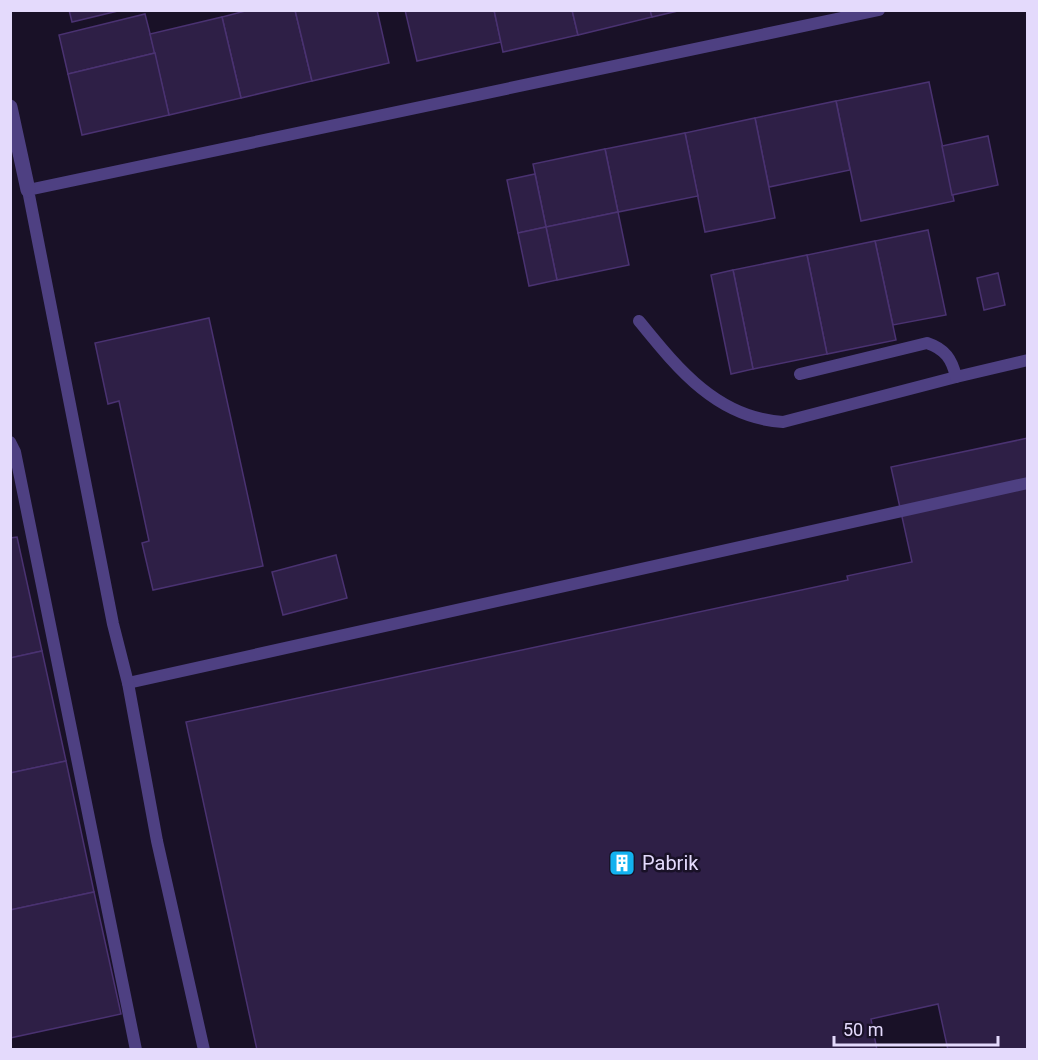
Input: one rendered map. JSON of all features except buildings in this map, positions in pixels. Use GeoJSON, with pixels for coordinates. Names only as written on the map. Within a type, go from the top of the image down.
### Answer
{"type":"FeatureCollection","features":[{"type":"Feature","properties":{"kind":"street"},"geometry":{"type":"LineString","coordinates":[[10,107],[28,190]]}},
{"type":"Feature","properties":{"kind":"lane"},"geometry":{"type":"LineString","coordinates":[[204,1050],[157,841],[128,683],[113,624],[28,190],[879,10]]}},
{"type":"Feature","properties":{"kind":"lane"},"geometry":{"type":"LineString","coordinates":[[639,321],[676,367],[698,387],[736,411],[767,422],[783,423],[1028,360]]}},
{"type":"Feature","properties":{"kind":"lane"},"geometry":{"type":"LineString","coordinates":[[800,374],[927,343],[937,346],[949,356],[956,377]]}},
{"type":"Feature","properties":{"kind":"lane"},"geometry":{"type":"LineString","coordinates":[[10,442],[15,452],[136,1050]]}},
{"type":"Feature","properties":{"kind":"lane"},"geometry":{"type":"LineString","coordinates":[[128,683],[1028,483]]}},
{"type":"Feature","properties":{"kind":"place","name":"Pabrik"},"geometry":{"type":"Point","coordinates":[622,863]}}]}
